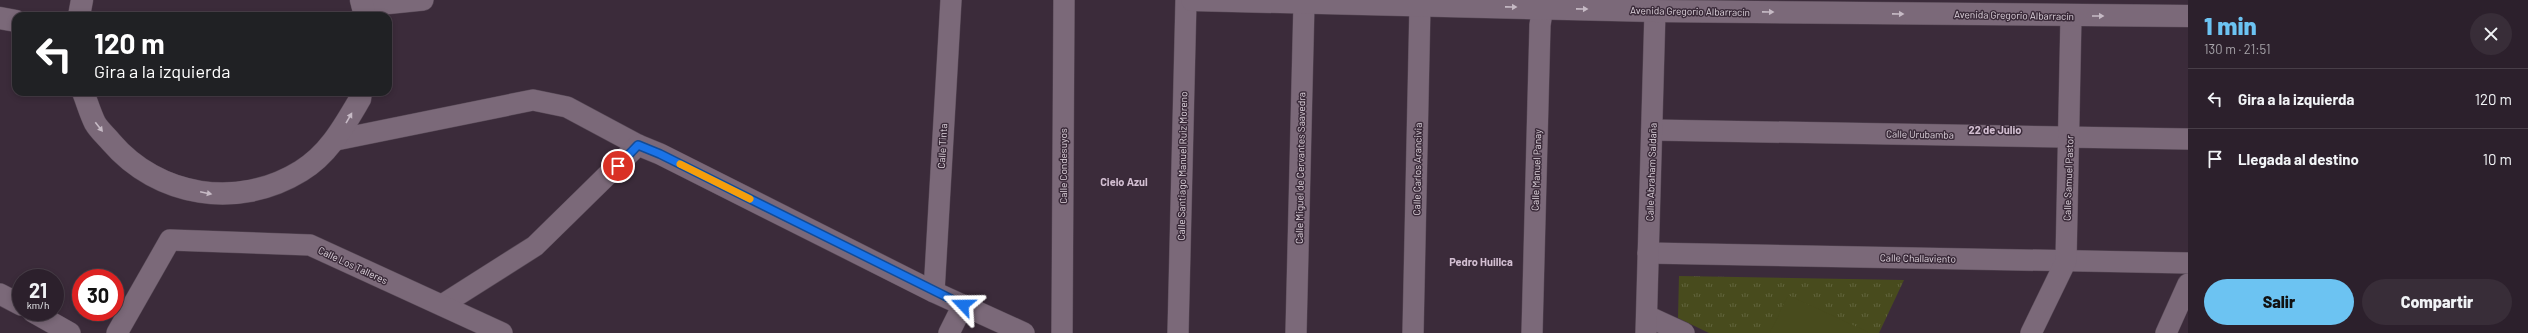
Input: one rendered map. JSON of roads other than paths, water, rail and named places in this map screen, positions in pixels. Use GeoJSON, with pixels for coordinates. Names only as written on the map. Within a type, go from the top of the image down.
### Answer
{"type":"FeatureCollection","features":[{"type":"Feature","properties":{"kind":"street"},"geometry":{"type":"LineString","coordinates":[[80,12],[82,0]]}},
{"type":"Feature","properties":{"kind":"street"},"geometry":{"type":"LineString","coordinates":[[363,7],[423,0]]}},
{"type":"Feature","properties":{"kind":"street","name":"Calle Tinta"},"geometry":{"type":"LineString","coordinates":[[934,292],[951,0]]}},
{"type":"Feature","properties":{"kind":"street","name":"Calle Condesuyos"},"geometry":{"type":"LineString","coordinates":[[1062,333],[1064,0]]}},
{"type":"Feature","properties":{"kind":"street","name":"Calle Santiago Manuel Ruiz Moreno"},"geometry":{"type":"LineString","coordinates":[[1178,333],[1186,0]]}},
{"type":"Feature","properties":{"kind":"street","name":"Avenida Gregorio Albarracín"},"geometry":{"type":"LineString","coordinates":[[1192,0],[1420,5],[1543,4],[1655,11],[2188,16]]}},
{"type":"Feature","properties":{"kind":"street","name":"Calle Miguel de Cervantes Saavedra"},"geometry":{"type":"LineString","coordinates":[[1296,333],[1304,2]]}},
{"type":"Feature","properties":{"kind":"street","name":"Calle Manuel Panay"},"geometry":{"type":"LineString","coordinates":[[1532,333],[1540,25],[1543,4]]}},
{"type":"Feature","properties":{"kind":"street","name":"Calle Carlos Arancivia"},"geometry":{"type":"LineString","coordinates":[[1413,333],[1420,5]]}},
{"type":"Feature","properties":{"kind":"street","name":"Calle Abraham Saldaña"},"geometry":{"type":"LineString","coordinates":[[1646,324],[1655,11]]}},
{"type":"Feature","properties":{"kind":"street","name":"Calle Samuel Pastor"},"geometry":{"type":"LineString","coordinates":[[2031,333],[2066,261],[2071,16]]}},
{"type":"Feature","properties":{"kind":"street"},"geometry":{"type":"LineString","coordinates":[[85,96],[96,124],[126,159],[166,184],[212,194],[258,190],[301,171],[336,140],[360,96]]}},
{"type":"Feature","properties":{"kind":"street"},"geometry":{"type":"LineString","coordinates":[[336,140],[532,100],[567,107],[638,145],[660,154],[934,292],[1024,333]]}},
{"type":"Feature","properties":{"kind":"street","name":"Calle Urubamba"},"geometry":{"type":"LineString","coordinates":[[1652,130],[2188,139]]}},
{"type":"Feature","properties":{"kind":"street"},"geometry":{"type":"LineString","coordinates":[[442,306],[534,246],[638,145]]}},
{"type":"Feature","properties":{"kind":"street","name":"Calle Los Talleres"},"geometry":{"type":"LineString","coordinates":[[117,333],[170,240],[310,245],[502,333]]}},
{"type":"Feature","properties":{"kind":"street","name":"Calle Challaviento"},"geometry":{"type":"LineString","coordinates":[[1648,253],[2188,263]]}},
{"type":"Feature","properties":{"kind":"street"},"geometry":{"type":"LineString","coordinates":[[2166,333],[2188,284]]}},
{"type":"Feature","properties":{"kind":"street"},"geometry":{"type":"LineString","coordinates":[[0,294],[12,301]]}},
{"type":"Feature","properties":{"kind":"street"},"geometry":{"type":"LineString","coordinates":[[949,333],[963,305]]}},
{"type":"Feature","properties":{"kind":"street"},"geometry":{"type":"LineString","coordinates":[[49,321],[70,333]]}},
{"type":"Feature","properties":{"kind":"street"},"geometry":{"type":"LineString","coordinates":[[1646,324],[1684,333]]}},
{"type":"Feature","properties":{"kind":"district","name":"22 de Julio"},"geometry":{"type":"Point","coordinates":[1995,130]}},
{"type":"Feature","properties":{"kind":"district","name":"Cielo Azul"},"geometry":{"type":"Point","coordinates":[1124,182]}},
{"type":"Feature","properties":{"kind":"district","name":"Pedro Huillca"},"geometry":{"type":"Point","coordinates":[1481,262]}}]}
